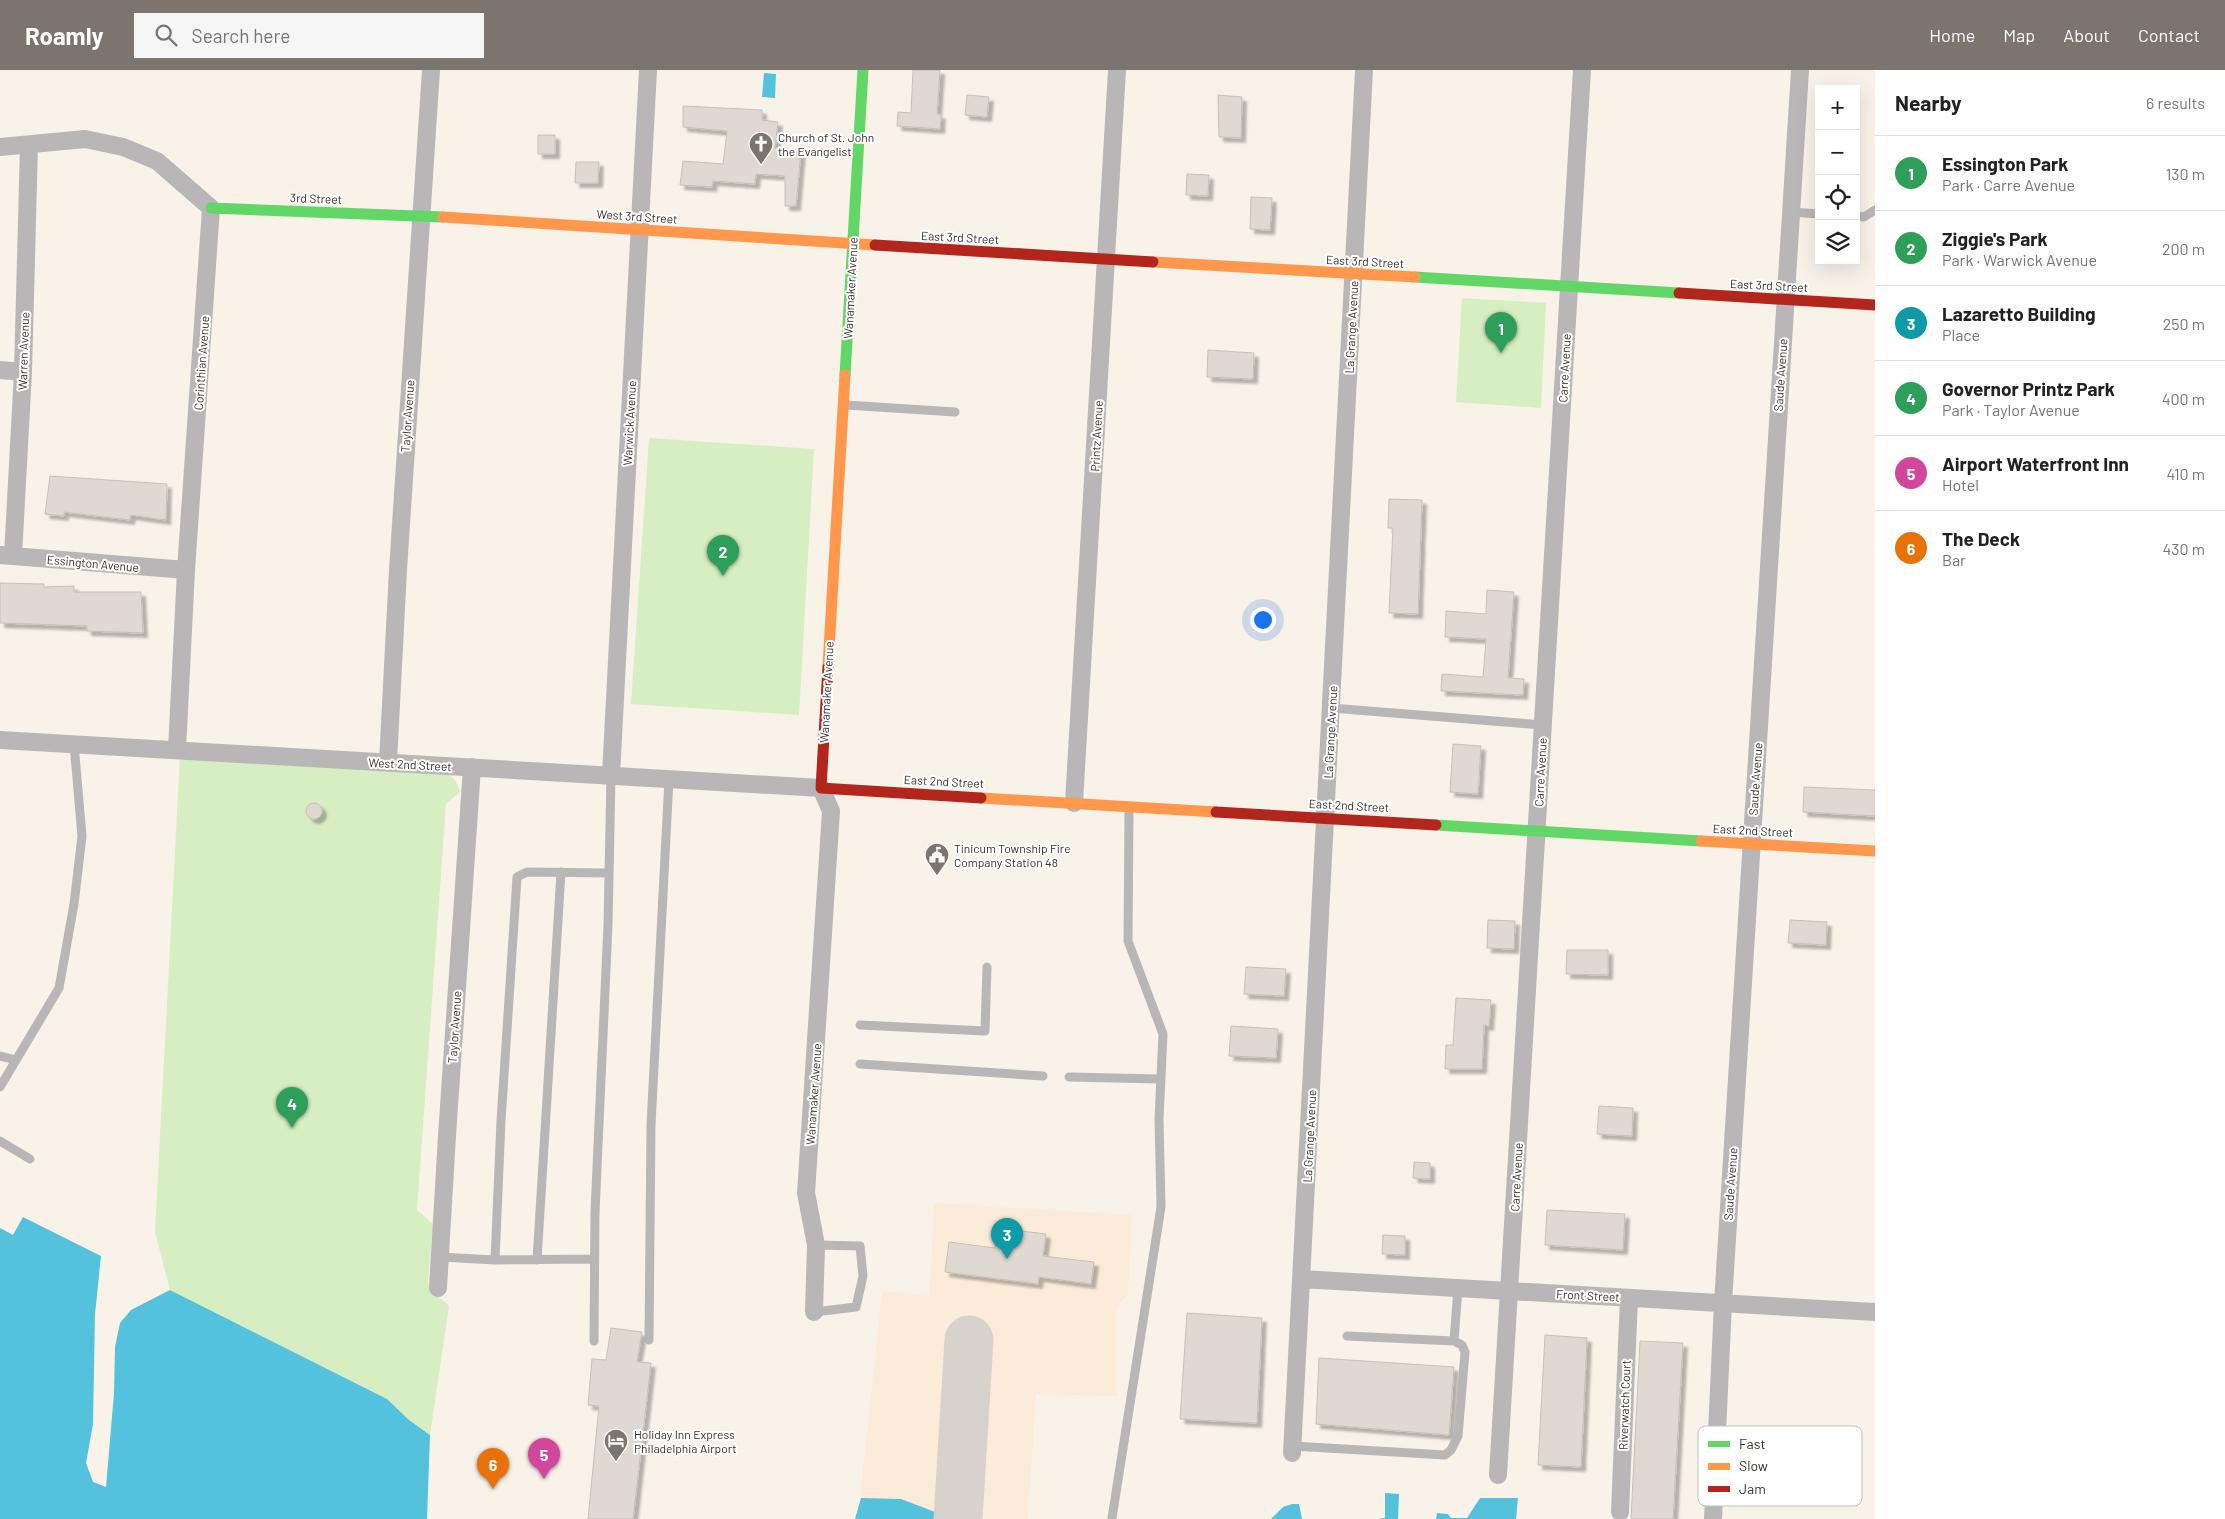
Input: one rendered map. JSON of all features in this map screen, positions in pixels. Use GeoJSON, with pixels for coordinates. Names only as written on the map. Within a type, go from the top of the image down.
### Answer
{"type":"FeatureCollection","features":[{"type":"Feature","properties":{"kind":"street","name":"Taylor Avenue"},"geometry":{"type":"LineString","coordinates":[[388,762],[420,215],[431,70]]}},
{"type":"Feature","properties":{"kind":"street","name":"Warwick Avenue"},"geometry":{"type":"LineString","coordinates":[[611,775],[648,70]]}},
{"type":"Feature","properties":{"kind":"street","name":"Wanamaker Avenue"},"geometry":{"type":"LineString","coordinates":[[814,1312],[816,1245],[806,1193],[831,811],[821,788],[863,70]]}},
{"type":"Feature","properties":{"kind":"street","name":"Printz Avenue"},"geometry":{"type":"LineString","coordinates":[[1074,803],[1117,70]]}},
{"type":"Feature","properties":{"kind":"street","name":"La Grange Avenue"},"geometry":{"type":"LineString","coordinates":[[1292,1450],[1364,70]]}},
{"type":"Feature","properties":{"kind":"street","name":"Carre Avenue"},"geometry":{"type":"LineString","coordinates":[[1498,1475],[1582,70]]}},
{"type":"Feature","properties":{"kind":"street","name":"Saude Avenue"},"geometry":{"type":"LineString","coordinates":[[1717,1426],[1722,1303],[1800,70]]}},
{"type":"Feature","properties":{"kind":"street"},"geometry":{"type":"LineString","coordinates":[[0,147],[85,139],[123,147],[156,161],[211,208]]}},
{"type":"Feature","properties":{"kind":"street","name":"Warren Avenue"},"geometry":{"type":"LineString","coordinates":[[6,556],[23,372],[29,145]]}},
{"type":"Feature","properties":{"kind":"street","name":"3rd Street"},"geometry":{"type":"LineString","coordinates":[[211,208],[420,215]]}},
{"type":"Feature","properties":{"kind":"street","name":"Corinthian Avenue"},"geometry":{"type":"LineString","coordinates":[[177,750],[186,570],[211,208]]}},
{"type":"Feature","properties":{"kind":"street","name":"West 3rd Street"},"geometry":{"type":"LineString","coordinates":[[420,215],[853,244]]}},
{"type":"Feature","properties":{"kind":"street","name":"East 3rd Street"},"geometry":{"type":"LineString","coordinates":[[853,244],[1875,305]]}},
{"type":"Feature","properties":{"kind":"street"},"geometry":{"type":"LineString","coordinates":[[0,370],[23,372]]}},
{"type":"Feature","properties":{"kind":"street","name":"Essington Avenue"},"geometry":{"type":"LineString","coordinates":[[6,556],[186,570]]}},
{"type":"Feature","properties":{"kind":"street","name":"West 2nd Street"},"geometry":{"type":"LineString","coordinates":[[0,740],[821,788]]}},
{"type":"Feature","properties":{"kind":"street","name":"Taylor Avenue"},"geometry":{"type":"LineString","coordinates":[[438,1288],[472,767]]}},
{"type":"Feature","properties":{"kind":"street","name":"East 2nd Street"},"geometry":{"type":"LineString","coordinates":[[821,788],[1875,851]]}},
{"type":"Feature","properties":{"kind":"street","name":"Front Street"},"geometry":{"type":"LineString","coordinates":[[1301,1279],[1875,1312]]}},
{"type":"Feature","properties":{"kind":"street","name":"Riverwatch Court"},"geometry":{"type":"LineString","coordinates":[[1620,1512],[1629,1298]]}},
{"type":"Feature","properties":{"kind":"street","name":"Saude Avenue"},"geometry":{"type":"LineString","coordinates":[[1713,1519],[1714,1506]]}},
{"type":"Feature","properties":{"kind":"lane"},"geometry":{"type":"LineString","coordinates":[[1860,216],[1875,210]]}},
{"type":"Feature","properties":{"kind":"lane"},"geometry":{"type":"LineString","coordinates":[[1791,212],[1815,214]]}},
{"type":"Feature","properties":{"kind":"lane"},"geometry":{"type":"LineString","coordinates":[[843,404],[955,412]]}},
{"type":"Feature","properties":{"kind":"lane"},"geometry":{"type":"LineString","coordinates":[[1331,708],[1543,725]]}},
{"type":"Feature","properties":{"kind":"lane"},"geometry":{"type":"LineString","coordinates":[[0,1087],[59,988],[74,904],[82,836],[74,744]]}},
{"type":"Feature","properties":{"kind":"lane"},"geometry":{"type":"LineString","coordinates":[[594,1341],[594,1259],[611,775]]}},
{"type":"Feature","properties":{"kind":"lane"},"geometry":{"type":"LineString","coordinates":[[649,1340],[651,1125],[669,779]]}},
{"type":"Feature","properties":{"kind":"lane"},"geometry":{"type":"LineString","coordinates":[[1112,1518],[1161,1207],[1159,1119],[1163,1034],[1128,941],[1129,806]]}},
{"type":"Feature","properties":{"kind":"lane"},"geometry":{"type":"LineString","coordinates":[[495,1260],[501,1121],[517,877],[527,872],[609,873]]}},
{"type":"Feature","properties":{"kind":"lane"},"geometry":{"type":"LineString","coordinates":[[537,1260],[561,872]]}},
{"type":"Feature","properties":{"kind":"lane"},"geometry":{"type":"LineString","coordinates":[[860,1025],[985,1030],[987,967]]}},
{"type":"Feature","properties":{"kind":"lane"},"geometry":{"type":"LineString","coordinates":[[0,1056],[16,1060]]}},
{"type":"Feature","properties":{"kind":"lane"},"geometry":{"type":"LineString","coordinates":[[860,1064],[1043,1076]]}},
{"type":"Feature","properties":{"kind":"lane"},"geometry":{"type":"LineString","coordinates":[[1069,1077],[1160,1079]]}},
{"type":"Feature","properties":{"kind":"lane"},"geometry":{"type":"LineString","coordinates":[[0,1141],[30,1159]]}},
{"type":"Feature","properties":{"kind":"lane"},"geometry":{"type":"LineString","coordinates":[[814,1312],[856,1307],[863,1276],[860,1246],[816,1245]]}},
{"type":"Feature","properties":{"kind":"lane"},"geometry":{"type":"LineString","coordinates":[[440,1256],[495,1260],[594,1259]]}},
{"type":"Feature","properties":{"kind":"lane"},"geometry":{"type":"LineString","coordinates":[[1454,1342],[1458,1288]]}},
{"type":"Feature","properties":{"kind":"lane"},"geometry":{"type":"LineString","coordinates":[[1292,1450],[1445,1455],[1451,1450],[1458,1436],[1466,1352],[1462,1345],[1454,1342],[1347,1336]]}},
{"type":"Feature","properties":{"kind":"shaded area"},"geometry":{"type":"Polygon","coordinates":[[[934,1203],[1132,1215],[1128,1294],[1117,1307],[1117,1396],[1036,1394],[1028,1519],[863,1519],[861,1487],[882,1291],[929,1296],[934,1203]]]}},
{"type":"Feature","properties":{"kind":"green space"},"geometry":{"type":"Polygon","coordinates":[[[1462,298],[1546,303],[1541,408],[1456,402],[1462,298]]]}},
{"type":"Feature","properties":{"kind":"green space"},"geometry":{"type":"Polygon","coordinates":[[[649,438],[814,449],[799,715],[631,704],[649,438]]]}},
{"type":"Feature","properties":{"kind":"green space"},"geometry":{"type":"Polygon","coordinates":[[[180,756],[442,772],[452,777],[459,788],[460,792],[446,804],[417,1210],[433,1224],[428,1282],[431,1289],[449,1306],[430,1435],[409,1420],[387,1399],[170,1290],[155,1232],[180,756]]]}},
{"type":"Feature","properties":{"kind":"water"},"geometry":{"type":"Polygon","coordinates":[[[764,73],[776,74],[775,98],[762,97],[764,73]]]}},
{"type":"Feature","properties":{"kind":"water"},"geometry":{"type":"Polygon","coordinates":[[[23,1217],[101,1256],[95,1314],[93,1424],[86,1463],[93,1482],[106,1487],[114,1393],[115,1347],[120,1323],[131,1310],[170,1290],[387,1399],[409,1420],[430,1435],[427,1519],[0,1519],[0,1228],[13,1235],[23,1217]]]}},
{"type":"Feature","properties":{"kind":"water"},"geometry":{"type":"Polygon","coordinates":[[[1385,1493],[1399,1494],[1398,1519],[1378,1519],[1385,1518],[1385,1493]]]}},
{"type":"Feature","properties":{"kind":"water"},"geometry":{"type":"Polygon","coordinates":[[[861,1498],[901,1499],[935,1512],[936,1519],[855,1519],[861,1498]]]}},
{"type":"Feature","properties":{"kind":"water"},"geometry":{"type":"Polygon","coordinates":[[[1480,1498],[1518,1498],[1516,1519],[1436,1519],[1437,1513],[1448,1514],[1451,1518],[1467,1518],[1480,1498]]]}},
{"type":"Feature","properties":{"kind":"water"},"geometry":{"type":"Polygon","coordinates":[[[1299,1504],[1302,1519],[1271,1519],[1283,1507],[1299,1504]]]}},
{"type":"Feature","properties":{"kind":"building"},"geometry":{"type":"Polygon","coordinates":[[[913,70],[940,70],[937,114],[941,115],[940,129],[897,126],[898,112],[911,113],[913,70]]]}},
{"type":"Feature","properties":{"kind":"building"},"geometry":{"type":"Polygon","coordinates":[[[967,95],[989,97],[987,117],[965,115],[967,95]]]}},
{"type":"Feature","properties":{"kind":"building"},"geometry":{"type":"Polygon","coordinates":[[[1218,95],[1242,97],[1241,138],[1219,137],[1218,95]]]}},
{"type":"Feature","properties":{"kind":"building"},"geometry":{"type":"Polygon","coordinates":[[[683,106],[762,110],[762,120],[778,122],[775,148],[801,150],[796,206],[785,206],[785,176],[756,174],[755,184],[713,181],[712,187],[680,185],[683,161],[723,164],[727,131],[683,127],[683,106]]]}},
{"type":"Feature","properties":{"kind":"building"},"geometry":{"type":"Polygon","coordinates":[[[538,135],[555,135],[555,154],[538,154],[538,135]]]}},
{"type":"Feature","properties":{"kind":"building"},"geometry":{"type":"Polygon","coordinates":[[[576,162],[599,162],[598,183],[575,183],[576,162]]]}},
{"type":"Feature","properties":{"kind":"building"},"geometry":{"type":"Polygon","coordinates":[[[1187,174],[1209,175],[1208,196],[1186,195],[1187,174]]]}},
{"type":"Feature","properties":{"kind":"building"},"geometry":{"type":"Polygon","coordinates":[[[1251,197],[1272,198],[1270,230],[1250,229],[1251,197]]]}},
{"type":"Feature","properties":{"kind":"building"},"geometry":{"type":"Polygon","coordinates":[[[1208,350],[1254,353],[1253,379],[1207,377],[1208,350]]]}},
{"type":"Feature","properties":{"kind":"building"},"geometry":{"type":"Polygon","coordinates":[[[50,476],[167,484],[166,520],[131,515],[130,520],[64,512],[64,516],[45,514],[50,476]]]}},
{"type":"Feature","properties":{"kind":"building"},"geometry":{"type":"Polygon","coordinates":[[[1389,499],[1422,500],[1418,614],[1389,613],[1393,528],[1388,528],[1389,499]]]}},
{"type":"Feature","properties":{"kind":"building"},"geometry":{"type":"Polygon","coordinates":[[[0,583],[44,584],[44,587],[74,586],[74,592],[141,592],[143,633],[87,631],[87,626],[0,623],[0,583]]]}},
{"type":"Feature","properties":{"kind":"building"},"geometry":{"type":"Polygon","coordinates":[[[1487,590],[1514,592],[1508,678],[1524,679],[1523,695],[1441,691],[1442,674],[1483,677],[1486,639],[1445,637],[1446,611],[1486,614],[1487,590]]]}},
{"type":"Feature","properties":{"kind":"building"},"geometry":{"type":"Polygon","coordinates":[[[1453,744],[1481,746],[1478,794],[1450,792],[1453,744]]]}},
{"type":"Feature","properties":{"kind":"building"},"geometry":{"type":"Polygon","coordinates":[[[1804,787],[1875,790],[1875,816],[1803,812],[1804,787]]]}},
{"type":"Feature","properties":{"kind":"building"},"geometry":{"type":"Polygon","coordinates":[[[314,803],[320,805],[322,811],[320,817],[314,819],[308,817],[306,811],[308,805],[314,803]]]}},
{"type":"Feature","properties":{"kind":"building"},"geometry":{"type":"Polygon","coordinates":[[[1488,920],[1515,921],[1514,949],[1487,948],[1488,920]]]}},
{"type":"Feature","properties":{"kind":"building"},"geometry":{"type":"Polygon","coordinates":[[[1790,920],[1827,922],[1826,945],[1788,943],[1790,920]]]}},
{"type":"Feature","properties":{"kind":"building"},"geometry":{"type":"Polygon","coordinates":[[[1567,950],[1608,950],[1608,975],[1566,974],[1567,950]]]}},
{"type":"Feature","properties":{"kind":"building"},"geometry":{"type":"Polygon","coordinates":[[[1246,967],[1286,969],[1284,996],[1244,994],[1246,967]]]}},
{"type":"Feature","properties":{"kind":"building"},"geometry":{"type":"Polygon","coordinates":[[[1456,998],[1491,1000],[1489,1026],[1484,1025],[1482,1069],[1445,1069],[1446,1045],[1453,1045],[1456,998]]]}},
{"type":"Feature","properties":{"kind":"building"},"geometry":{"type":"Polygon","coordinates":[[[1231,1026],[1278,1029],[1276,1058],[1229,1056],[1231,1026]]]}},
{"type":"Feature","properties":{"kind":"building"},"geometry":{"type":"Polygon","coordinates":[[[1599,1106],[1633,1108],[1632,1136],[1597,1134],[1599,1106]]]}},
{"type":"Feature","properties":{"kind":"building"},"geometry":{"type":"Polygon","coordinates":[[[1414,1162],[1430,1163],[1430,1179],[1413,1178],[1414,1162]]]}},
{"type":"Feature","properties":{"kind":"building"},"geometry":{"type":"Polygon","coordinates":[[[1547,1210],[1625,1214],[1623,1250],[1545,1245],[1547,1210]]]}},
{"type":"Feature","properties":{"kind":"building"},"geometry":{"type":"Polygon","coordinates":[[[998,1228],[1046,1234],[1043,1256],[1094,1262],[1091,1284],[1039,1277],[1038,1284],[945,1272],[949,1242],[995,1248],[998,1228]]]}},
{"type":"Feature","properties":{"kind":"building"},"geometry":{"type":"Polygon","coordinates":[[[1383,1235],[1405,1236],[1405,1255],[1382,1254],[1383,1235]]]}},
{"type":"Feature","properties":{"kind":"building"},"geometry":{"type":"Polygon","coordinates":[[[1187,1313],[1262,1318],[1257,1423],[1180,1419],[1187,1313]]]}},
{"type":"Feature","properties":{"kind":"building","name":"Holiday Inn Express Philadelphia Airport"},"geometry":{"type":"Polygon","coordinates":[[[611,1328],[642,1332],[637,1362],[651,1363],[633,1519],[588,1519],[599,1406],[588,1405],[592,1359],[606,1360],[611,1328]]]}},
{"type":"Feature","properties":{"kind":"building"},"geometry":{"type":"Polygon","coordinates":[[[1545,1335],[1587,1338],[1581,1467],[1538,1465],[1545,1335]]]}},
{"type":"Feature","properties":{"kind":"building"},"geometry":{"type":"Polygon","coordinates":[[[1640,1341],[1683,1343],[1673,1519],[1631,1519],[1640,1341]]]}},
{"type":"Feature","properties":{"kind":"building"},"geometry":{"type":"Polygon","coordinates":[[[1319,1358],[1454,1367],[1449,1435],[1316,1424],[1319,1358]]]}},
{"type":"Feature","properties":{"kind":"taxiway"},"geometry":{"type":"LineString","coordinates":[[958,1519],[969,1340]]}},
{"type":"Feature","properties":{"kind":"traffic: fast"},"geometry":{"type":"LineString","coordinates":[[845,375],[863,70]]}},
{"type":"Feature","properties":{"kind":"traffic: fast"},"geometry":{"type":"LineString","coordinates":[[211,208],[443,217]]}},
{"type":"Feature","properties":{"kind":"traffic: fast"},"geometry":{"type":"LineString","coordinates":[[1415,277],[1679,293]]}},
{"type":"Feature","properties":{"kind":"traffic: fast"},"geometry":{"type":"LineString","coordinates":[[1436,825],[1701,841]]}},
{"type":"Feature","properties":{"kind":"traffic: slow"},"geometry":{"type":"LineString","coordinates":[[443,217],[875,245]]}},
{"type":"Feature","properties":{"kind":"traffic: slow"},"geometry":{"type":"LineString","coordinates":[[1153,262],[1415,277]]}},
{"type":"Feature","properties":{"kind":"traffic: slow"},"geometry":{"type":"LineString","coordinates":[[828,667],[845,375]]}},
{"type":"Feature","properties":{"kind":"traffic: slow"},"geometry":{"type":"LineString","coordinates":[[981,798],[1216,812]]}},
{"type":"Feature","properties":{"kind":"traffic: slow"},"geometry":{"type":"LineString","coordinates":[[1701,841],[1875,851]]}},
{"type":"Feature","properties":{"kind":"traffic: jam"},"geometry":{"type":"LineString","coordinates":[[875,245],[1153,262]]}},
{"type":"Feature","properties":{"kind":"traffic: jam"},"geometry":{"type":"LineString","coordinates":[[1679,293],[1875,305]]}},
{"type":"Feature","properties":{"kind":"traffic: jam"},"geometry":{"type":"LineString","coordinates":[[828,667],[821,788],[981,798]]}},
{"type":"Feature","properties":{"kind":"traffic: jam"},"geometry":{"type":"LineString","coordinates":[[1216,812],[1436,825]]}},
{"type":"Feature","properties":{"kind":"place","name":"Church of St. John the Evangelist"},"geometry":{"type":"Point","coordinates":[761,165]}},
{"type":"Feature","properties":{"kind":"place","name":"Essington Park"},"geometry":{"type":"Point","coordinates":[1501,353]}},
{"type":"Feature","properties":{"kind":"place","name":"Ziggie's Park"},"geometry":{"type":"Point","coordinates":[723,576]}},
{"type":"Feature","properties":{"kind":"place","name":"Tinicum Township Fire Company Station 48"},"geometry":{"type":"Point","coordinates":[937,876]}},
{"type":"Feature","properties":{"kind":"place","name":"Governor Printz Park"},"geometry":{"type":"Point","coordinates":[292,1128]}},
{"type":"Feature","properties":{"kind":"place","name":"Lazaretto Building"},"geometry":{"type":"Point","coordinates":[1007,1259]}},
{"type":"Feature","properties":{"kind":"place","name":"Holiday Inn Express Philadelphia Airport"},"geometry":{"type":"Point","coordinates":[616,1462]}},
{"type":"Feature","properties":{"kind":"place","name":"Airport Waterfront Inn"},"geometry":{"type":"Point","coordinates":[544,1479]}},
{"type":"Feature","properties":{"kind":"place","name":"The Deck"},"geometry":{"type":"Point","coordinates":[493,1489]}}]}
